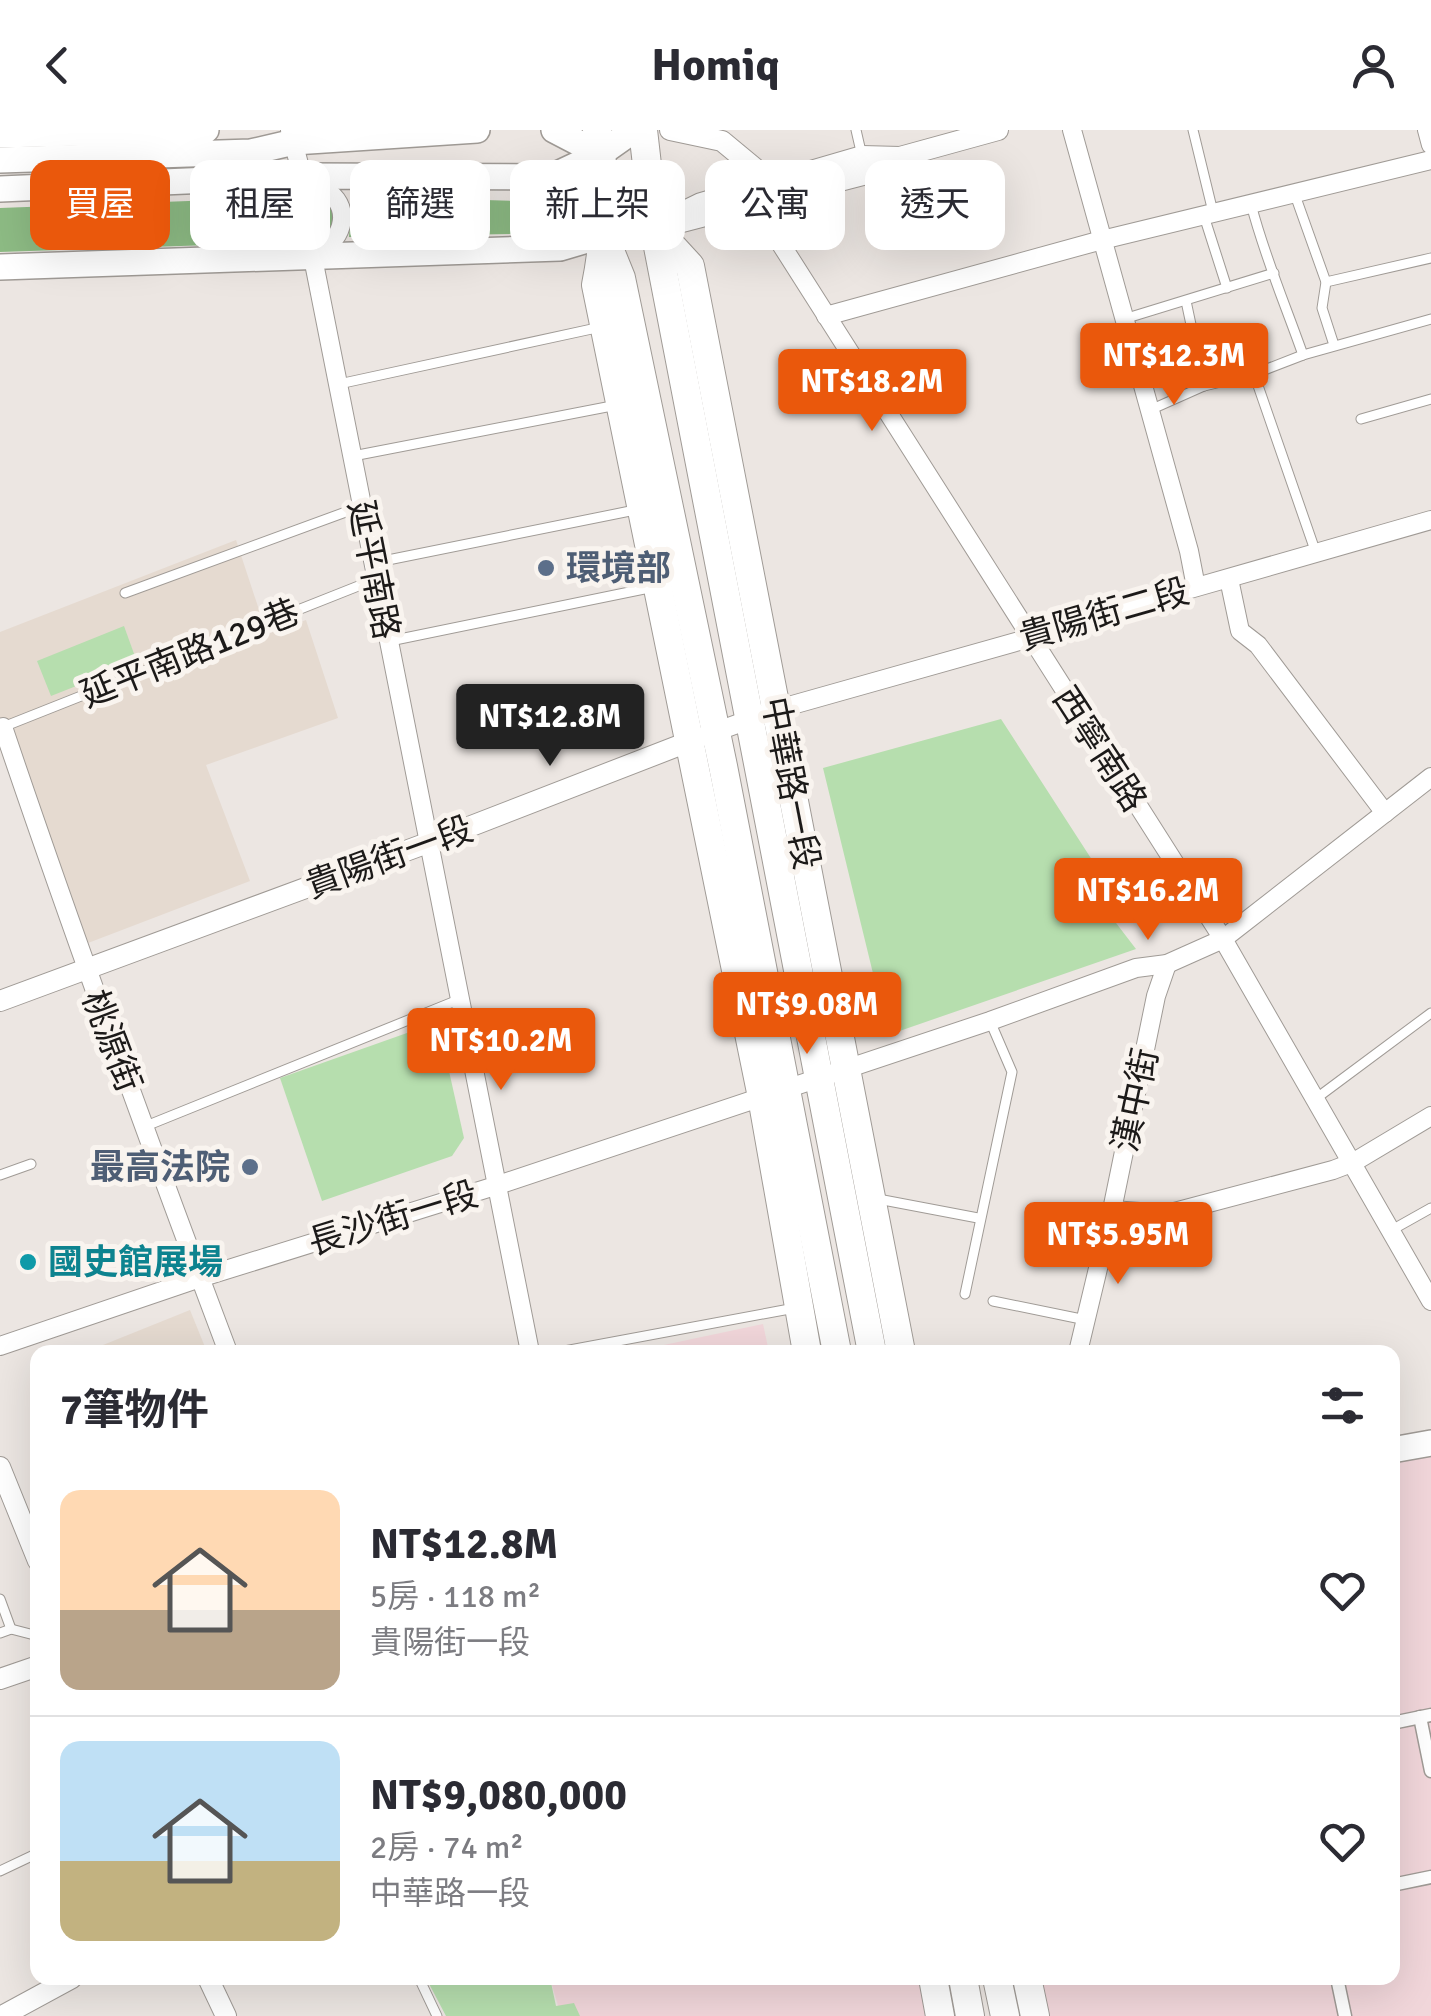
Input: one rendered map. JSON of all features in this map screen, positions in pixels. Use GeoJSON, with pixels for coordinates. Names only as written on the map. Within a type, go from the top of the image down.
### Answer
{"type":"FeatureCollection","features":[{"type":"Feature","properties":{"kind":"main road"},"geometry":{"type":"LineString","coordinates":[[0,136],[206,130]]}},
{"type":"Feature","properties":{"kind":"main road"},"geometry":{"type":"LineString","coordinates":[[256,130],[292,136],[477,130]]}},
{"type":"Feature","properties":{"kind":"main road"},"geometry":{"type":"LineString","coordinates":[[554,130],[599,142]]}},
{"type":"Feature","properties":{"kind":"main road"},"geometry":{"type":"LineString","coordinates":[[330,180],[551,177],[599,142],[634,130]]}},
{"type":"Feature","properties":{"kind":"main road","name":"中華路一段"},"geometry":{"type":"LineString","coordinates":[[642,130],[646,160]]}},
{"type":"Feature","properties":{"kind":"main road"},"geometry":{"type":"LineString","coordinates":[[0,160],[251,152],[292,136]]}},
{"type":"Feature","properties":{"kind":"main road"},"geometry":{"type":"LineString","coordinates":[[0,188],[190,183]]}},
{"type":"Feature","properties":{"kind":"main road"},"geometry":{"type":"LineString","coordinates":[[0,267],[511,250]]}},
{"type":"Feature","properties":{"kind":"main road","name":"中華路一段"},"geometry":{"type":"LineString","coordinates":[[602,250],[596,285],[641,509],[657,586],[702,738]]}},
{"type":"Feature","properties":{"kind":"main road","name":"中華路一段"},"geometry":{"type":"LineString","coordinates":[[610,250],[621,278],[702,738],[774,1093],[835,1345]]}},
{"type":"Feature","properties":{"kind":"main road","name":"中華路一段"},"geometry":{"type":"LineString","coordinates":[[659,250],[750,719],[831,1074],[871,1198],[900,1345]]}},
{"type":"Feature","properties":{"kind":"main road","name":"中華路一段"},"geometry":{"type":"LineString","coordinates":[[676,250],[690,266],[778,710],[871,1345]]}},
{"type":"Feature","properties":{"kind":"main road","name":"中華路一段"},"geometry":{"type":"LineString","coordinates":[[774,1093],[806,1345]]}},
{"type":"Feature","properties":{"kind":"main road"},"geometry":{"type":"LineString","coordinates":[[1400,1449],[1431,1443]]}},
{"type":"Feature","properties":{"kind":"main road"},"geometry":{"type":"LineString","coordinates":[[933,1985],[940,2016]]}},
{"type":"Feature","properties":{"kind":"main road"},"geometry":{"type":"LineString","coordinates":[[963,1985],[970,2016]]}},
{"type":"Feature","properties":{"kind":"main road"},"geometry":{"type":"LineString","coordinates":[[998,1985],[1005,2016]]}},
{"type":"Feature","properties":{"kind":"main road"},"geometry":{"type":"LineString","coordinates":[[1028,1985],[1035,2016]]}},
{"type":"Feature","properties":{"kind":"street"},"geometry":{"type":"LineString","coordinates":[[670,130],[722,140],[745,160]]}},
{"type":"Feature","properties":{"kind":"street"},"geometry":{"type":"LineString","coordinates":[[845,180],[882,170],[900,158],[998,130]]}},
{"type":"Feature","properties":{"kind":"street"},"geometry":{"type":"LineString","coordinates":[[1072,130],[1196,587]]}},
{"type":"Feature","properties":{"kind":"street"},"geometry":{"type":"LineString","coordinates":[[1427,130],[1431,144]]}},
{"type":"Feature","properties":{"kind":"street"},"geometry":{"type":"LineString","coordinates":[[845,161],[862,156],[900,158]]}},
{"type":"Feature","properties":{"kind":"street"},"geometry":{"type":"LineString","coordinates":[[826,316],[1102,240],[1431,160]]}},
{"type":"Feature","properties":{"kind":"street"},"geometry":{"type":"LineString","coordinates":[[330,191],[342,216],[330,243]]}},
{"type":"Feature","properties":{"kind":"street"},"geometry":{"type":"LineString","coordinates":[[287,250],[313,258],[322,250]]}},
{"type":"Feature","properties":{"kind":"street","name":"西寧南路"},"geometry":{"type":"LineString","coordinates":[[784,250],[1223,939],[1390,1230],[1424,1271],[1431,1301]]}},
{"type":"Feature","properties":{"kind":"street","name":"延平南路"},"geometry":{"type":"LineString","coordinates":[[313,258],[529,1345]]}},
{"type":"Feature","properties":{"kind":"street","name":"貴陽街二段"},"geometry":{"type":"LineString","coordinates":[[778,710],[1431,520]]}},
{"type":"Feature","properties":{"kind":"street"},"geometry":{"type":"LineString","coordinates":[[1229,580],[1240,631],[1258,645],[1385,814]]}},
{"type":"Feature","properties":{"kind":"street","name":"貴陽街一段"},"geometry":{"type":"LineString","coordinates":[[0,1001],[778,710]]}},
{"type":"Feature","properties":{"kind":"street","name":"桃源街"},"geometry":{"type":"LineString","coordinates":[[3,727],[84,969],[225,1345]]}},
{"type":"Feature","properties":{"kind":"street","name":"長沙街一段"},"geometry":{"type":"LineString","coordinates":[[0,1346],[200,1278],[495,1186],[990,1021],[1136,968],[1167,964],[1223,939],[1431,776]]}},
{"type":"Feature","properties":{"kind":"street","name":"漢中街"},"geometry":{"type":"LineString","coordinates":[[1080,1345],[1156,996],[1167,964]]}},
{"type":"Feature","properties":{"kind":"street"},"geometry":{"type":"LineString","coordinates":[[1112,1210],[1167,1214],[1354,1162],[1431,1116]]}},
{"type":"Feature","properties":{"kind":"street"},"geometry":{"type":"LineString","coordinates":[[0,1467],[30,1541]]}},
{"type":"Feature","properties":{"kind":"street"},"geometry":{"type":"LineString","coordinates":[[0,1680],[30,1669]]}},
{"type":"Feature","properties":{"kind":"street"},"geometry":{"type":"LineString","coordinates":[[1400,1721],[1426,1716],[1431,1771]]}},
{"type":"Feature","properties":{"kind":"street"},"geometry":{"type":"LineString","coordinates":[[1400,1884],[1431,1877]]}},
{"type":"Feature","properties":{"kind":"street"},"geometry":{"type":"LineString","coordinates":[[2,2016],[59,1985]]}},
{"type":"Feature","properties":{"kind":"street"},"geometry":{"type":"LineString","coordinates":[[211,1985],[226,2016]]}},
{"type":"Feature","properties":{"kind":"street"},"geometry":{"type":"LineString","coordinates":[[1338,1985],[1345,2016]]}},
{"type":"Feature","properties":{"kind":"lane"},"geometry":{"type":"LineString","coordinates":[[856,130],[862,156]]}},
{"type":"Feature","properties":{"kind":"lane"},"geometry":{"type":"LineString","coordinates":[[1193,130],[1226,288]]}},
{"type":"Feature","properties":{"kind":"lane"},"geometry":{"type":"LineString","coordinates":[[1295,195],[1326,282],[1322,308],[1334,346]]}},
{"type":"Feature","properties":{"kind":"lane"},"geometry":{"type":"LineString","coordinates":[[1250,204],[1261,246],[1303,355]]}},
{"type":"Feature","properties":{"kind":"lane"},"geometry":{"type":"LineString","coordinates":[[1326,282],[1431,258]]}},
{"type":"Feature","properties":{"kind":"lane"},"geometry":{"type":"LineString","coordinates":[[1124,319],[1274,273]]}},
{"type":"Feature","properties":{"kind":"lane"},"geometry":{"type":"LineString","coordinates":[[1186,301],[1204,386]]}},
{"type":"Feature","properties":{"kind":"lane"},"geometry":{"type":"LineString","coordinates":[[1150,410],[1204,386],[1431,319]]}},
{"type":"Feature","properties":{"kind":"lane"},"geometry":{"type":"LineString","coordinates":[[340,384],[604,326]]}},
{"type":"Feature","properties":{"kind":"lane"},"geometry":{"type":"LineString","coordinates":[[1254,374],[1316,553]]}},
{"type":"Feature","properties":{"kind":"lane"},"geometry":{"type":"LineString","coordinates":[[1361,419],[1431,399]]}},
{"type":"Feature","properties":{"kind":"lane"},"geometry":{"type":"LineString","coordinates":[[352,456],[620,404]]}},
{"type":"Feature","properties":{"kind":"lane"},"geometry":{"type":"LineString","coordinates":[[125,593],[362,506]]}},
{"type":"Feature","properties":{"kind":"lane","name":"延平南路129巷"},"geometry":{"type":"LineString","coordinates":[[3,727],[375,571],[641,509]]}},
{"type":"Feature","properties":{"kind":"lane"},"geometry":{"type":"LineString","coordinates":[[388,641],[657,586]]}},
{"type":"Feature","properties":{"kind":"lane"},"geometry":{"type":"LineString","coordinates":[[146,1126],[458,1000]]}},
{"type":"Feature","properties":{"kind":"lane"},"geometry":{"type":"LineString","coordinates":[[1314,1100],[1431,1013]]}},
{"type":"Feature","properties":{"kind":"lane"},"geometry":{"type":"LineString","coordinates":[[964,1294],[1012,1072],[990,1021]]}},
{"type":"Feature","properties":{"kind":"lane"},"geometry":{"type":"LineString","coordinates":[[469,1055],[555,1035]]}},
{"type":"Feature","properties":{"kind":"lane"},"geometry":{"type":"LineString","coordinates":[[0,1176],[31,1164]]}},
{"type":"Feature","properties":{"kind":"lane"},"geometry":{"type":"LineString","coordinates":[[871,1198],[978,1218]]}},
{"type":"Feature","properties":{"kind":"lane"},"geometry":{"type":"LineString","coordinates":[[1390,1230],[1431,1208]]}},
{"type":"Feature","properties":{"kind":"lane"},"geometry":{"type":"LineString","coordinates":[[993,1301],[1086,1320]]}},
{"type":"Feature","properties":{"kind":"lane"},"geometry":{"type":"LineString","coordinates":[[597,1345],[798,1308]]}},
{"type":"Feature","properties":{"kind":"lane"},"geometry":{"type":"LineString","coordinates":[[0,1599],[11,1629]]}},
{"type":"Feature","properties":{"kind":"lane"},"geometry":{"type":"LineString","coordinates":[[0,1633],[11,1629],[30,1634]]}},
{"type":"Feature","properties":{"kind":"lane"},"geometry":{"type":"LineString","coordinates":[[0,1871],[30,1856]]}},
{"type":"Feature","properties":{"kind":"lane"},"geometry":{"type":"LineString","coordinates":[[422,1985],[437,2016]]}},
{"type":"Feature","properties":{"kind":"shaded area"},"geometry":{"type":"Polygon","coordinates":[[[236,540],[267,634],[306,620],[338,718],[206,765],[250,881],[75,948],[0,746],[0,632],[236,540]]]}},
{"type":"Feature","properties":{"kind":"shaded area"},"geometry":{"type":"Polygon","coordinates":[[[190,1310],[204,1345],[103,1345],[190,1310]]]}},
{"type":"Feature","properties":{"kind":"shaded area"},"geometry":{"type":"Polygon","coordinates":[[[763,1324],[768,1345],[664,1345],[763,1324]]]}},
{"type":"Feature","properties":{"kind":"shaded area"},"geometry":{"type":"Polygon","coordinates":[[[1431,1451],[1431,2016],[1047,2016],[1041,1985],[1400,1985],[1400,1457],[1431,1451]]]}},
{"type":"Feature","properties":{"kind":"shaded area"},"geometry":{"type":"Polygon","coordinates":[[[552,1985],[922,1985],[927,2016],[561,2016],[552,1985]]]}},
{"type":"Feature","properties":{"kind":"green space"},"geometry":{"type":"Polygon","coordinates":[[[490,200],[510,201],[510,234],[490,234],[490,200]]]}},
{"type":"Feature","properties":{"kind":"green space"},"geometry":{"type":"Polygon","coordinates":[[[190,201],[190,246],[170,246],[170,202],[190,201]]]}},
{"type":"Feature","properties":{"kind":"green space"},"geometry":{"type":"Polygon","coordinates":[[[30,207],[30,250],[60,250],[0,252],[0,208],[30,207]]]}},
{"type":"Feature","properties":{"kind":"green space"},"geometry":{"type":"Polygon","coordinates":[[[124,626],[137,662],[51,696],[37,661],[124,626]]]}},
{"type":"Feature","properties":{"kind":"green space"},"geometry":{"type":"Polygon","coordinates":[[[1001,719],[1105,880],[1093,893],[1136,949],[888,1035],[823,768],[1001,719]]]}},
{"type":"Feature","properties":{"kind":"green space"},"geometry":{"type":"Polygon","coordinates":[[[438,1022],[464,1138],[452,1156],[322,1201],[280,1078],[438,1022]]]}},
{"type":"Feature","properties":{"kind":"green space"},"geometry":{"type":"Polygon","coordinates":[[[430,1985],[552,1985],[556,2006],[574,2003],[580,2016],[446,2016],[430,1985]]]}},
{"type":"Feature","properties":{"kind":"place","name":"環境部"},"geometry":{"type":"Point","coordinates":[546,568]}},
{"type":"Feature","properties":{"kind":"place","name":"最高法院"},"geometry":{"type":"Point","coordinates":[250,1167]}},
{"type":"Feature","properties":{"kind":"place","name":"國史館展場"},"geometry":{"type":"Point","coordinates":[28,1262]}}]}
